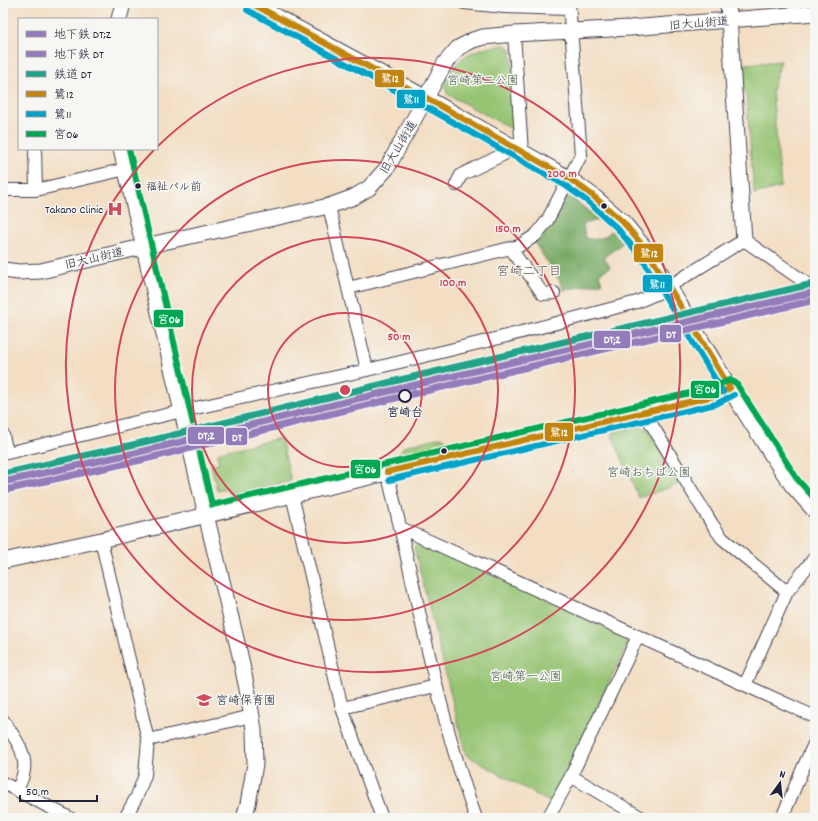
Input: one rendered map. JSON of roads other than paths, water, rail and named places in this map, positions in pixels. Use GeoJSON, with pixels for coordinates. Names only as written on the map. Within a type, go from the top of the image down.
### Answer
{"type":"FeatureCollection","features":[{"type":"Feature","properties":{"kind":"street"},"geometry":{"type":"LineString","coordinates":[[118,18],[123,3]]}},
{"type":"Feature","properties":{"kind":"street"},"geometry":{"type":"LineString","coordinates":[[251,3],[425,98],[516,150],[570,178],[623,222],[648,252],[670,286],[730,388],[792,485],[815,511]]}},
{"type":"Feature","properties":{"kind":"street"},"geometry":{"type":"LineString","coordinates":[[348,288],[519,246],[536,234],[547,221],[581,155],[569,6],[505,7],[464,3]]}},
{"type":"Feature","properties":{"kind":"street"},"geometry":{"type":"LineString","coordinates":[[728,3],[744,240]]}},
{"type":"Feature","properties":{"kind":"street","name":"旧大山街道"},"geometry":{"type":"LineString","coordinates":[[3,270],[19,272],[41,271],[144,246],[329,206],[354,197],[369,188],[379,179],[387,168],[445,63],[458,48],[473,40],[483,37],[514,34],[630,28],[815,13]]}},
{"type":"Feature","properties":{"kind":"street"},"geometry":{"type":"LineString","coordinates":[[514,34],[516,150]]}},
{"type":"Feature","properties":{"kind":"street"},"geometry":{"type":"LineString","coordinates":[[35,150],[36,190]]}},
{"type":"Feature","properties":{"kind":"street"},"geometry":{"type":"LineString","coordinates":[[121,150],[240,655],[252,716],[255,764],[244,818]]}},
{"type":"Feature","properties":{"kind":"street"},"geometry":{"type":"LineString","coordinates":[[456,185],[461,175],[504,154],[516,150]]}},
{"type":"Feature","properties":{"kind":"street"},"geometry":{"type":"LineString","coordinates":[[3,190],[36,190],[126,169]]}},
{"type":"Feature","properties":{"kind":"street"},"geometry":{"type":"LineString","coordinates":[[329,206],[367,370]]}},
{"type":"Feature","properties":{"kind":"street"},"geometry":{"type":"LineString","coordinates":[[3,435],[5,454],[182,411],[367,370],[637,302],[670,286],[744,240]]}},
{"type":"Feature","properties":{"kind":"street"},"geometry":{"type":"LineString","coordinates":[[744,240],[815,289]]}},
{"type":"Feature","properties":{"kind":"street"},"geometry":{"type":"LineString","coordinates":[[511,249],[543,294],[554,293]]}},
{"type":"Feature","properties":{"kind":"street"},"geometry":{"type":"LineString","coordinates":[[3,561],[101,540],[647,412],[714,396],[730,388]]}},
{"type":"Feature","properties":{"kind":"street"},"geometry":{"type":"LineString","coordinates":[[647,412],[650,422],[722,538],[787,592]]}},
{"type":"Feature","properties":{"kind":"street"},"geometry":{"type":"LineString","coordinates":[[387,472],[436,686],[474,818]]}},
{"type":"Feature","properties":{"kind":"street"},"geometry":{"type":"LineString","coordinates":[[292,495],[342,708],[382,818]]}},
{"type":"Feature","properties":{"kind":"street"},"geometry":{"type":"LineString","coordinates":[[401,528],[815,717]]}},
{"type":"Feature","properties":{"kind":"street"},"geometry":{"type":"LineString","coordinates":[[101,540],[148,740],[145,775],[138,796],[125,818]]}},
{"type":"Feature","properties":{"kind":"street"},"geometry":{"type":"LineString","coordinates":[[745,685],[787,592],[815,557]]}},
{"type":"Feature","properties":{"kind":"street"},"geometry":{"type":"LineString","coordinates":[[548,818],[571,776],[638,636]]}},
{"type":"Feature","properties":{"kind":"street"},"geometry":{"type":"LineString","coordinates":[[342,708],[436,686]]}},
{"type":"Feature","properties":{"kind":"street"},"geometry":{"type":"LineString","coordinates":[[148,740],[252,716]]}},
{"type":"Feature","properties":{"kind":"street"},"geometry":{"type":"LineString","coordinates":[[3,720],[18,743],[24,757],[24,775],[17,790]]}},
{"type":"Feature","properties":{"kind":"street"},"geometry":{"type":"LineString","coordinates":[[782,818],[815,742]]}},
{"type":"Feature","properties":{"kind":"street"},"geometry":{"type":"LineString","coordinates":[[571,776],[642,818]]}},
{"type":"Feature","properties":{"kind":"street"},"geometry":{"type":"LineString","coordinates":[[3,783],[70,818]]}},
{"type":"Feature","properties":{"kind":"metro line","name":"DT;Z"},"geometry":{"type":"LineString","coordinates":[[3,482],[139,452],[402,388],[815,292]]}},
{"type":"Feature","properties":{"kind":"metro line","name":"DT"},"geometry":{"type":"LineString","coordinates":[[5,490],[141,460],[404,396],[815,300]]}},
{"type":"Feature","properties":{"kind":"rail line","name":"DT"},"geometry":{"type":"LineString","coordinates":[[3,474],[137,444],[400,380],[813,284]]}},
{"type":"Feature","properties":{"kind":"place","name":"福祉パル前"},"geometry":{"type":"Point","coordinates":[138,186]}},
{"type":"Feature","properties":{"kind":"place","name":"Takano Clinic"},"geometry":{"type":"Point","coordinates":[115,209]}},
{"type":"Feature","properties":{"kind":"place","name":"宮崎台"},"geometry":{"type":"Point","coordinates":[405,396]}},
{"type":"Feature","properties":{"kind":"place","name":"宮崎保育園"},"geometry":{"type":"Point","coordinates":[204,700]}},
{"type":"Feature","properties":{"kind":"district","name":"宮崎二丁目"},"geometry":{"type":"Point","coordinates":[529,270]}},
{"type":"Feature","properties":{"kind":"park label","name":"宮崎第二公園"},"geometry":{"type":"Point","coordinates":[483,80]}},
{"type":"Feature","properties":{"kind":"park label","name":"宮崎おちば公園"},"geometry":{"type":"Point","coordinates":[649,472]}},
{"type":"Feature","properties":{"kind":"park label","name":"宮崎第一公園"},"geometry":{"type":"Point","coordinates":[526,676]}}]}
